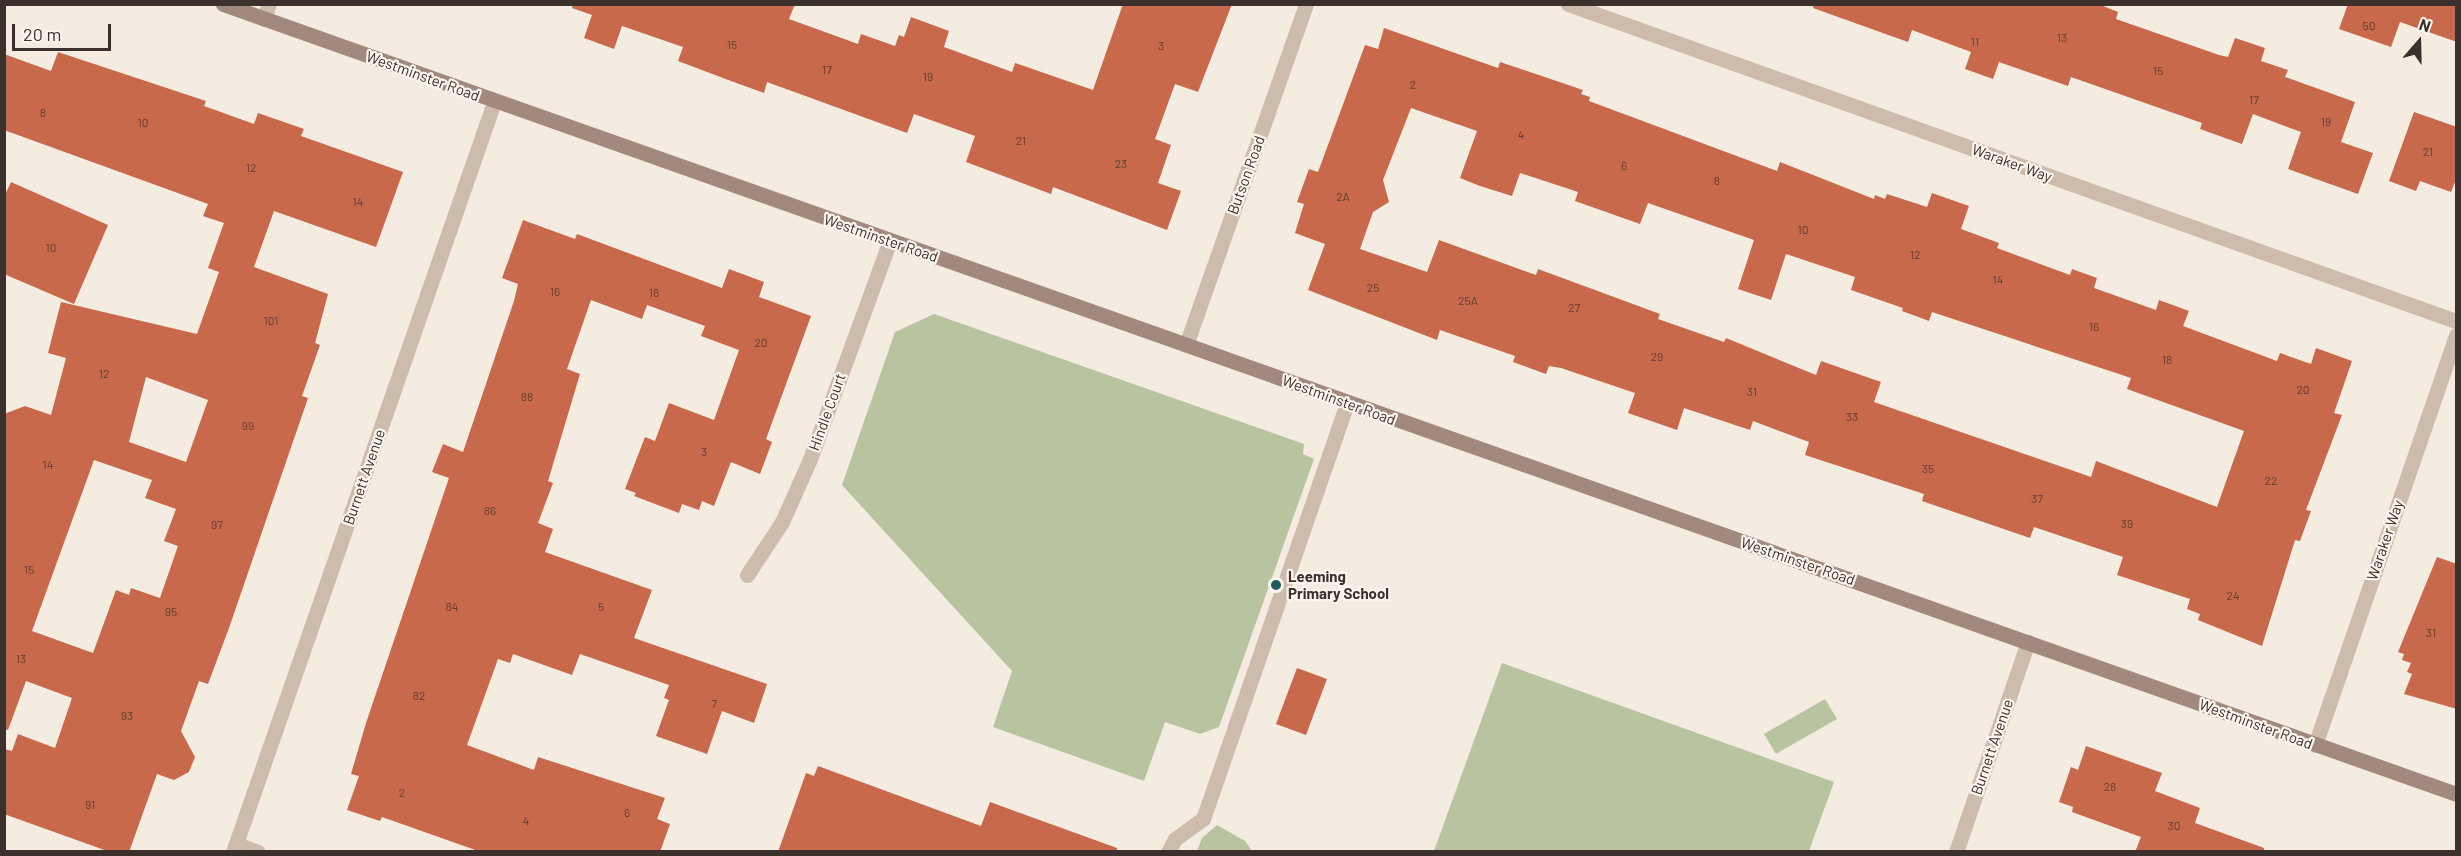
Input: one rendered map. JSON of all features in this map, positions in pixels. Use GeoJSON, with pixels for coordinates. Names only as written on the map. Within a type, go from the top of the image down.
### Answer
{"type":"FeatureCollection","features":[{"type":"Feature","properties":{"kind":"main road","name":"Westminster Road"},"geometry":{"type":"LineString","coordinates":[[223,4],[266,12],[494,102],[2457,794]]}},
{"type":"Feature","properties":{"kind":"street","name":"Butson Road"},"geometry":{"type":"LineString","coordinates":[[1186,345],[1306,4]]}},
{"type":"Feature","properties":{"kind":"street","name":"Waraker Way"},"geometry":{"type":"LineString","coordinates":[[1568,4],[2457,321]]}},
{"type":"Feature","properties":{"kind":"street","name":"Burnett Avenue"},"geometry":{"type":"LineString","coordinates":[[234,848],[494,102]]}},
{"type":"Feature","properties":{"kind":"street","name":"Hindle Court"},"geometry":{"type":"LineString","coordinates":[[747,575],[782,522],[810,459],[890,240]]}},
{"type":"Feature","properties":{"kind":"street","name":"Waraker Way"},"geometry":{"type":"LineString","coordinates":[[2315,745],[2457,335]]}},
{"type":"Feature","properties":{"kind":"street"},"geometry":{"type":"LineString","coordinates":[[1168,852],[1175,838],[1203,819],[1347,403]]}},
{"type":"Feature","properties":{"kind":"street","name":"Burnett Avenue"},"geometry":{"type":"LineString","coordinates":[[1956,852],[2028,642]]}},
{"type":"Feature","properties":{"kind":"street"},"geometry":{"type":"LineString","coordinates":[[234,848],[258,852]]}},
{"type":"Feature","properties":{"kind":"green space"},"geometry":{"type":"Polygon","coordinates":[[[934,314],[1304,444],[1303,454],[1314,459],[1219,727],[1200,734],[1165,722],[1144,781],[993,727],[1012,671],[842,485],[895,332],[934,314]]]}},
{"type":"Feature","properties":{"kind":"green space"},"geometry":{"type":"Polygon","coordinates":[[[1502,663],[1834,782],[1809,851],[1434,851],[1502,663]]]}},
{"type":"Feature","properties":{"kind":"green space"},"geometry":{"type":"Polygon","coordinates":[[[1825,699],[1837,719],[1776,754],[1764,734],[1825,699]]]}},
{"type":"Feature","properties":{"kind":"green space"},"geometry":{"type":"Polygon","coordinates":[[[1217,825],[1245,841],[1252,851],[1197,851],[1202,838],[1217,825]]]}},
{"type":"Feature","properties":{"kind":"building"},"geometry":{"type":"Polygon","coordinates":[[[573,4],[795,4],[789,19],[858,44],[861,34],[895,46],[899,35],[904,37],[911,17],[949,31],[944,47],[1012,72],[1015,63],[1093,90],[1123,4],[1232,4],[1198,92],[1175,84],[1155,139],[1171,145],[1158,183],[1181,191],[1167,230],[1053,187],[1051,194],[966,162],[975,136],[914,114],[907,133],[767,82],[764,93],[678,61],[683,47],[622,26],[614,49],[584,38],[592,15],[572,8],[573,4]]]}},
{"type":"Feature","properties":{"kind":"building"},"geometry":{"type":"Polygon","coordinates":[[[1814,4],[2098,4],[2118,12],[2116,19],[2219,55],[2228,57],[2235,38],[2265,48],[2261,61],[2288,70],[2285,77],[2355,102],[2341,142],[2373,153],[2358,194],[2288,169],[2301,132],[2253,114],[2242,144],[2200,129],[2202,123],[2071,77],[2068,86],[1999,62],[1993,79],[1965,69],[1971,52],[1912,30],[1908,42],[1813,8],[1814,4]]]}},
{"type":"Feature","properties":{"kind":"building"},"geometry":{"type":"Polygon","coordinates":[[[2348,4],[2457,4],[2457,42],[2400,22],[2391,47],[2339,29],[2348,4]]]}},
{"type":"Feature","properties":{"kind":"building"},"geometry":{"type":"Polygon","coordinates":[[[1384,28],[1498,68],[1500,62],[1583,90],[1581,94],[1590,97],[1589,101],[1777,171],[1780,162],[1874,199],[1875,195],[1885,199],[1887,194],[1927,207],[1932,193],[1969,206],[1961,229],[1999,243],[1997,248],[2070,275],[2072,269],[2097,278],[2094,288],[2156,310],[2159,300],[2189,311],[2183,326],[2277,361],[2280,353],[2311,364],[2316,348],[2352,361],[2334,413],[2342,415],[2306,510],[2311,511],[2300,541],[2295,540],[2262,646],[2198,620],[2200,614],[2187,609],[2190,599],[2117,575],[2123,557],[2034,527],[2030,538],[1922,501],[1924,494],[1805,455],[1809,442],[1753,421],[1750,430],[1684,408],[1677,430],[1628,413],[1635,393],[1561,368],[1549,366],[1546,374],[1513,362],[1515,356],[1440,330],[1437,340],[1308,290],[1325,244],[1295,233],[1304,204],[1297,202],[1309,169],[1318,172],[1365,45],[1378,49],[1384,28]],[[1411,108],[1383,180],[1389,202],[1373,212],[1360,249],[1427,272],[1439,240],[1536,275],[1538,269],[1660,314],[1658,319],[1724,342],[1726,338],[1816,375],[1821,361],[1881,382],[1874,402],[2091,477],[2096,461],[2217,507],[2244,431],[2127,389],[2131,378],[1932,312],[1929,321],[1902,311],[1903,308],[1851,290],[1855,277],[1786,254],[1771,300],[1738,289],[1754,240],[1648,203],[1640,224],[1575,201],[1578,192],[1520,173],[1512,196],[1480,186],[1460,178],[1477,131],[1411,108]]]}},
{"type":"Feature","properties":{"kind":"building"},"geometry":{"type":"Polygon","coordinates":[[[58,52],[206,101],[204,106],[254,124],[258,113],[304,129],[301,136],[403,172],[376,247],[274,211],[254,267],[328,294],[315,343],[320,345],[302,396],[308,398],[229,628],[208,684],[199,681],[181,731],[195,757],[189,772],[174,780],[157,774],[129,852],[110,852],[4,814],[4,749],[12,751],[18,734],[55,748],[72,698],[26,681],[8,730],[4,729],[4,414],[25,406],[51,415],[66,358],[48,353],[61,302],[197,334],[219,272],[208,268],[224,223],[203,216],[208,204],[4,130],[4,54],[51,71],[58,52]],[[146,377],[129,442],[186,462],[208,400],[146,377]],[[94,460],[32,631],[93,653],[116,590],[129,595],[131,588],[160,598],[178,546],[164,541],[176,509],[145,498],[152,480],[94,460]]]}},
{"type":"Feature","properties":{"kind":"building"},"geometry":{"type":"Polygon","coordinates":[[[2414,112],[2457,127],[2457,177],[2451,192],[2420,181],[2416,191],[2389,181],[2414,112]]]}},
{"type":"Feature","properties":{"kind":"building"},"geometry":{"type":"Polygon","coordinates":[[[11,182],[108,225],[74,304],[4,274],[4,197],[11,182]]]}},
{"type":"Feature","properties":{"kind":"building"},"geometry":{"type":"Polygon","coordinates":[[[523,220],[575,239],[577,234],[722,288],[729,269],[764,282],[759,297],[811,316],[766,439],[772,442],[760,474],[731,462],[714,506],[702,501],[699,510],[682,504],[679,513],[634,496],[636,493],[625,489],[645,437],[655,441],[669,403],[714,420],[739,350],[701,336],[705,326],[647,305],[642,319],[591,300],[567,369],[580,374],[548,481],[553,483],[538,523],[553,529],[545,552],[652,590],[634,638],[767,684],[754,723],[722,711],[707,754],[656,736],[669,700],[664,698],[669,685],[580,654],[572,675],[513,654],[510,663],[498,659],[467,745],[534,770],[538,757],[665,798],[657,819],[670,824],[660,852],[481,852],[382,817],[380,821],[347,810],[359,776],[351,774],[366,723],[449,478],[432,472],[443,444],[463,452],[514,301],[518,284],[502,278],[523,220]]]}},
{"type":"Feature","properties":{"kind":"building"},"geometry":{"type":"Polygon","coordinates":[[[2437,557],[2457,564],[2457,709],[2404,694],[2412,674],[2407,672],[2411,663],[2402,660],[2404,654],[2398,652],[2437,557]]]}},
{"type":"Feature","properties":{"kind":"building"},"geometry":{"type":"Polygon","coordinates":[[[1297,668],[1327,679],[1306,735],[1276,724],[1297,668]]]}},
{"type":"Feature","properties":{"kind":"building"},"geometry":{"type":"Polygon","coordinates":[[[2086,746],[2162,773],[2155,791],[2200,808],[2195,823],[2264,848],[2264,852],[2135,852],[2141,837],[2072,812],[2073,807],[2059,802],[2071,767],[2078,770],[2086,746]]]}},
{"type":"Feature","properties":{"kind":"building"},"geometry":{"type":"Polygon","coordinates":[[[818,766],[981,826],[990,802],[1117,848],[1117,852],[778,852],[806,773],[814,776],[818,766]]]}},
{"type":"Feature","properties":{"kind":"place","name":"Leeming Primary School"},"geometry":{"type":"Point","coordinates":[1276,585]}}]}
